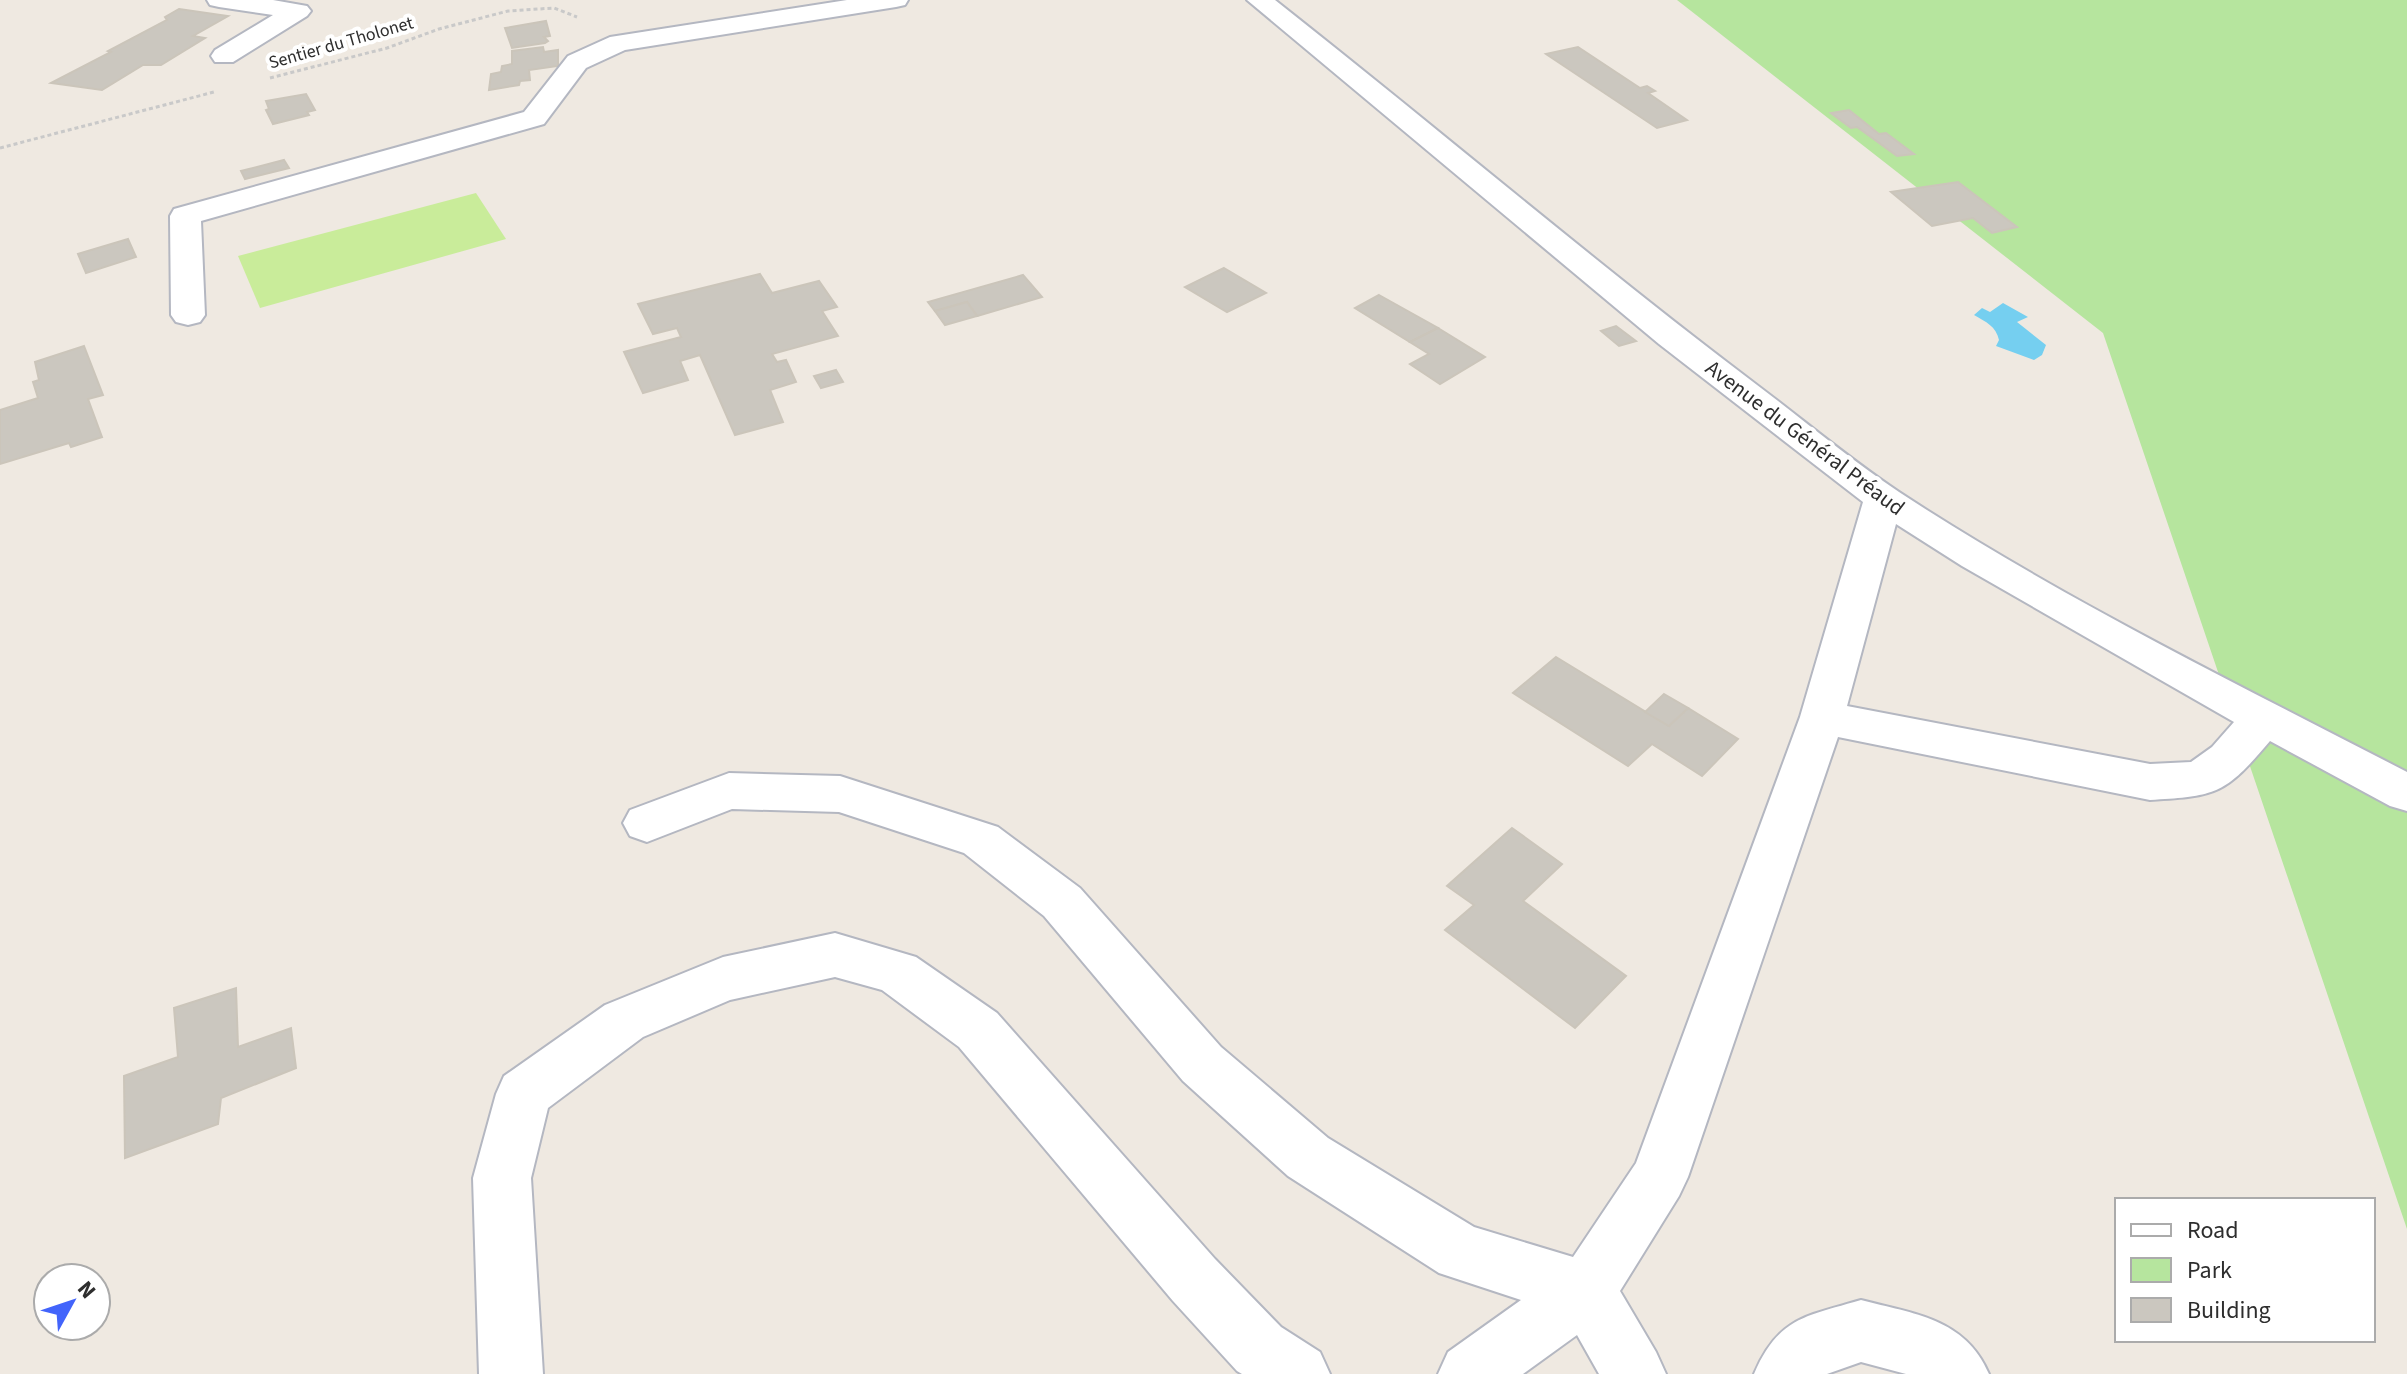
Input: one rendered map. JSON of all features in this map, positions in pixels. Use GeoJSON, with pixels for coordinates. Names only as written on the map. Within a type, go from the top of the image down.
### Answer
{"type":"FeatureCollection","features":[{"type":"Feature","properties":{"kind":"street"},"geometry":{"type":"LineString","coordinates":[[219,0],[298,11],[224,56]]}},
{"type":"Feature","properties":{"kind":"street"},"geometry":{"type":"LineString","coordinates":[[188,315],[185,216],[534,118],[577,62],[619,43],[896,0]]}},
{"type":"Feature","properties":{"kind":"street","name":"Avenue du Général Préaud"},"geometry":{"type":"LineString","coordinates":[[1259,0],[1424,131],[1671,337],[1883,499],[1976,557],[2264,718],[2407,793]]}},
{"type":"Feature","properties":{"kind":"street"},"geometry":{"type":"LineString","coordinates":[[1470,1374],[1586,1291],[1659,1177],[1822,717],[1883,499]]}},
{"type":"Feature","properties":{"kind":"street"},"geometry":{"type":"LineString","coordinates":[[1822,717],[2150,782],[2201,779],[2228,759],[2264,718]]}},
{"type":"Feature","properties":{"kind":"street"},"geometry":{"type":"LineString","coordinates":[[647,823],[729,791],[840,794],[981,840],[1062,902],[1202,1064],[1308,1157],[1460,1252],[1586,1291],[1634,1374]]}},
{"type":"Feature","properties":{"kind":"street"},"geometry":{"type":"LineString","coordinates":[[511,1374],[502,1178],[524,1094],[624,1021],[723,979],[835,955],[898,973],[978,1030],[1194,1280],[1259,1349],[1298,1374]]}},
{"type":"Feature","properties":{"kind":"street"},"geometry":{"type":"LineString","coordinates":[[1786,1374],[1809,1347],[1861,1331],[1929,1349],[1957,1374]]}},
{"type":"Feature","properties":{"kind":"path","name":"Sentier du Tholonet"},"geometry":{"type":"LineString","coordinates":[[260,81],[387,48],[439,29],[508,11],[554,8],[582,19]]}},
{"type":"Feature","properties":{"kind":"path"},"geometry":{"type":"LineString","coordinates":[[0,148],[218,91]]}},
{"type":"Feature","properties":{"kind":"green space"},"geometry":{"type":"Polygon","coordinates":[[[1677,0],[2407,0],[2407,1229],[2103,333],[1677,0]]]}},
{"type":"Feature","properties":{"kind":"green space"},"geometry":{"type":"Polygon","coordinates":[[[476,193],[506,239],[260,308],[238,256],[476,193]]]}},
{"type":"Feature","properties":{"kind":"water"},"geometry":{"type":"Polygon","coordinates":[[[2003,303],[2028,317],[2017,322],[2046,345],[2042,355],[2034,360],[1996,346],[1999,340],[1996,331],[1974,315],[1982,308],[1990,312],[2003,303]]]}},
{"type":"Feature","properties":{"kind":"building"},"geometry":{"type":"Polygon","coordinates":[[[179,9],[228,16],[193,36],[205,38],[161,65],[143,65],[102,90],[51,83],[167,20],[165,17],[179,9]]]}},
{"type":"Feature","properties":{"kind":"building"},"geometry":{"type":"Polygon","coordinates":[[[546,21],[550,36],[544,37],[548,41],[512,48],[505,28],[546,21]]]}},
{"type":"Feature","properties":{"kind":"building"},"geometry":{"type":"Polygon","coordinates":[[[543,47],[544,52],[558,50],[558,66],[529,70],[530,80],[489,90],[491,74],[501,72],[502,66],[512,64],[512,51],[543,47]]]}},
{"type":"Feature","properties":{"kind":"building"},"geometry":{"type":"Polygon","coordinates":[[[1578,47],[1640,88],[1647,86],[1655,91],[1648,93],[1687,120],[1657,128],[1546,54],[1578,47]]]}},
{"type":"Feature","properties":{"kind":"building"},"geometry":{"type":"Polygon","coordinates":[[[306,94],[315,110],[307,112],[309,115],[273,124],[266,110],[269,109],[266,101],[306,94]]]}},
{"type":"Feature","properties":{"kind":"building"},"geometry":{"type":"Polygon","coordinates":[[[1849,110],[1879,134],[1886,133],[1914,154],[1897,156],[1857,127],[1851,128],[1831,113],[1849,110]]]}},
{"type":"Feature","properties":{"kind":"building"},"geometry":{"type":"Polygon","coordinates":[[[284,160],[289,168],[245,179],[241,171],[284,160]]]}},
{"type":"Feature","properties":{"kind":"building"},"geometry":{"type":"Polygon","coordinates":[[[1958,182],[2017,227],[1992,233],[1973,218],[1932,226],[1891,192],[1958,182]]]}},
{"type":"Feature","properties":{"kind":"building"},"geometry":{"type":"Polygon","coordinates":[[[128,239],[136,257],[86,273],[78,254],[128,239]]]}},
{"type":"Feature","properties":{"kind":"building"},"geometry":{"type":"Polygon","coordinates":[[[1224,268],[1266,293],[1227,312],[1185,287],[1224,268]]]}},
{"type":"Feature","properties":{"kind":"building"},"geometry":{"type":"Polygon","coordinates":[[[760,274],[772,293],[819,281],[837,307],[822,311],[838,336],[772,354],[777,362],[786,360],[796,382],[770,390],[783,422],[735,435],[700,355],[680,361],[688,380],[643,393],[624,352],[681,337],[677,328],[653,334],[638,304],[760,274]]]}},
{"type":"Feature","properties":{"kind":"building"},"geometry":{"type":"Polygon","coordinates":[[[1023,275],[1042,297],[977,316],[967,302],[935,311],[928,302],[1023,275]]]}},
{"type":"Feature","properties":{"kind":"building"},"geometry":{"type":"Polygon","coordinates":[[[1379,295],[1438,328],[1410,342],[1355,308],[1379,295]]]}},
{"type":"Feature","properties":{"kind":"building"},"geometry":{"type":"Polygon","coordinates":[[[967,302],[977,316],[945,325],[935,311],[967,302]]]}},
{"type":"Feature","properties":{"kind":"building"},"geometry":{"type":"Polygon","coordinates":[[[1616,326],[1636,341],[1619,346],[1601,331],[1616,326]]]}},
{"type":"Feature","properties":{"kind":"building"},"geometry":{"type":"Polygon","coordinates":[[[1438,328],[1485,357],[1440,384],[1410,364],[1429,354],[1410,342],[1438,328]]]}},
{"type":"Feature","properties":{"kind":"building"},"geometry":{"type":"Polygon","coordinates":[[[84,346],[103,395],[88,399],[102,437],[71,447],[69,443],[0,464],[0,410],[38,398],[33,382],[39,380],[35,362],[84,346]]]}},
{"type":"Feature","properties":{"kind":"building"},"geometry":{"type":"Polygon","coordinates":[[[836,370],[843,382],[821,388],[814,376],[836,370]]]}},
{"type":"Feature","properties":{"kind":"building"},"geometry":{"type":"Polygon","coordinates":[[[1556,657],[1669,726],[1688,708],[1738,739],[1702,776],[1652,744],[1628,766],[1513,693],[1556,657]]]}},
{"type":"Feature","properties":{"kind":"building"},"geometry":{"type":"Polygon","coordinates":[[[1664,694],[1688,708],[1669,726],[1645,712],[1664,694]]]}},
{"type":"Feature","properties":{"kind":"building"},"geometry":{"type":"Polygon","coordinates":[[[1512,828],[1562,864],[1523,901],[1626,976],[1575,1028],[1445,930],[1474,905],[1447,886],[1512,828]]]}},
{"type":"Feature","properties":{"kind":"building"},"geometry":{"type":"Polygon","coordinates":[[[236,988],[238,1047],[291,1028],[296,1068],[221,1098],[218,1124],[125,1158],[124,1076],[178,1057],[174,1008],[236,988]]]}}]}
